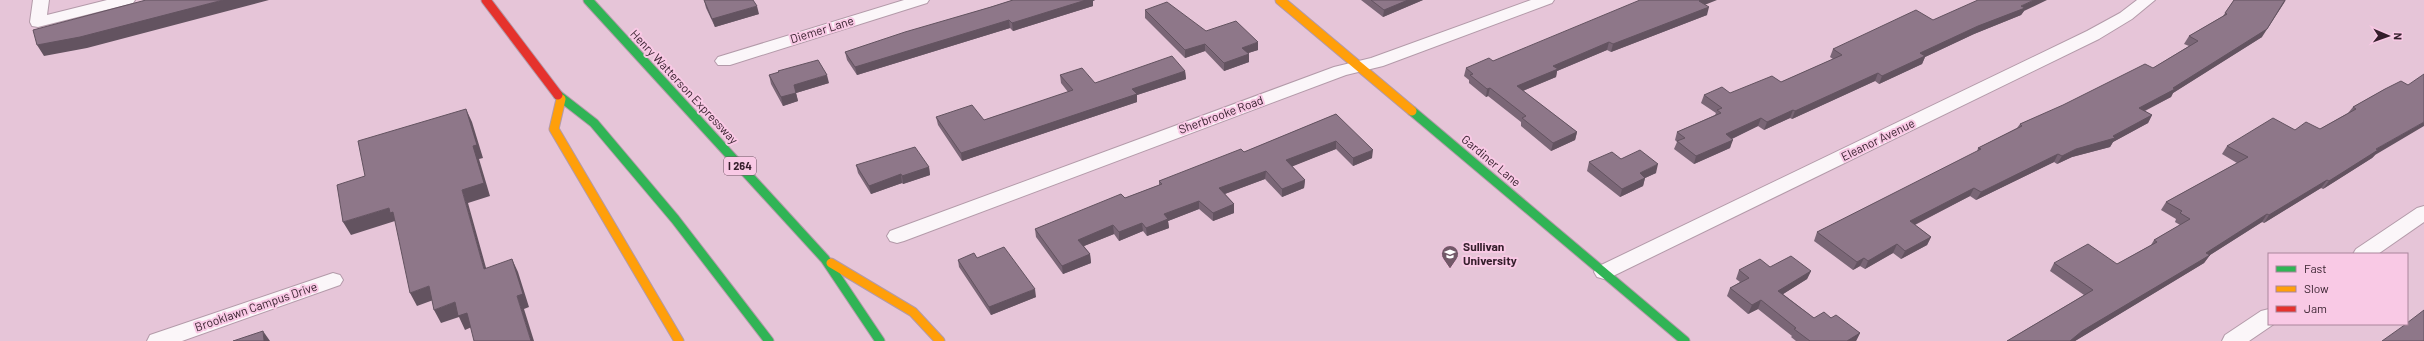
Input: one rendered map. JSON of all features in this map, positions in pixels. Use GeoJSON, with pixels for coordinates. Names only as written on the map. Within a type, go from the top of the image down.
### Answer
{"type":"FeatureCollection","features":[{"type":"Feature","properties":{"kind":"main road"},"geometry":{"type":"LineString","coordinates":[[486,0],[561,99],[594,123],[675,219],[769,341]]}},
{"type":"Feature","properties":{"kind":"main road","name":"Henry Watterson Expressway"},"geometry":{"type":"LineString","coordinates":[[588,0],[825,259],[880,341]]}},
{"type":"Feature","properties":{"kind":"main road","name":"Gardiner Lane"},"geometry":{"type":"LineString","coordinates":[[1280,0],[1685,341]]}},
{"type":"Feature","properties":{"kind":"main road"},"geometry":{"type":"LineString","coordinates":[[561,99],[554,129],[586,180],[631,263],[679,341]]}},
{"type":"Feature","properties":{"kind":"main road"},"geometry":{"type":"LineString","coordinates":[[825,259],[913,312],[940,341]]}},
{"type":"Feature","properties":{"kind":"street"},"geometry":{"type":"LineString","coordinates":[[41,0],[38,22],[127,0]]}},
{"type":"Feature","properties":{"kind":"street","name":"Diemer Lane"},"geometry":{"type":"LineString","coordinates":[[724,61],[921,0]]}},
{"type":"Feature","properties":{"kind":"street","name":"Sherbrooke Road"},"geometry":{"type":"LineString","coordinates":[[897,236],[1332,74],[1419,48],[1546,0]]}},
{"type":"Feature","properties":{"kind":"street","name":"Eleanor Avenue"},"geometry":{"type":"LineString","coordinates":[[1604,272],[2093,36],[2126,16],[2147,0]]}},
{"type":"Feature","properties":{"kind":"street"},"geometry":{"type":"LineString","coordinates":[[2364,253],[2424,213]]}},
{"type":"Feature","properties":{"kind":"street","name":"Brooklawn Campus Drive"},"geometry":{"type":"LineString","coordinates":[[158,341],[333,280]]}},
{"type":"Feature","properties":{"kind":"street"},"geometry":{"type":"LineString","coordinates":[[2233,341],[2268,318]]}},
{"type":"Feature","properties":{"kind":"building"},"geometry":{"type":"Polygon","coordinates":[[[146,0],[223,0],[80,37],[37,45],[33,30],[146,0]]]}},
{"type":"Feature","properties":{"kind":"building"},"geometry":{"type":"Polygon","coordinates":[[[704,0],[753,0],[757,6],[712,19],[704,0]]]}},
{"type":"Feature","properties":{"kind":"building"},"geometry":{"type":"Polygon","coordinates":[[[1013,0],[1086,0],[1012,23],[1009,20],[855,67],[845,52],[905,32],[1013,0]]]}},
{"type":"Feature","properties":{"kind":"building"},"geometry":{"type":"Polygon","coordinates":[[[1371,0],[1408,0],[1384,10],[1371,0]]]}},
{"type":"Feature","properties":{"kind":"building"},"geometry":{"type":"Polygon","coordinates":[[[1640,0],[1700,0],[1699,1],[1709,7],[1613,44],[1609,42],[1553,66],[1558,69],[1517,86],[1577,132],[1553,143],[1522,118],[1526,116],[1490,88],[1487,89],[1470,75],[1473,74],[1466,68],[1489,58],[1493,61],[1640,0]]]}},
{"type":"Feature","properties":{"kind":"building"},"geometry":{"type":"Polygon","coordinates":[[[1978,0],[2034,0],[2021,6],[2025,8],[1978,26],[1920,53],[1925,56],[1882,76],[1878,73],[1795,111],[1793,110],[1767,122],[1761,118],[1726,134],[1733,140],[1696,156],[1677,141],[1685,138],[1677,132],[1721,113],[1717,110],[1722,108],[1704,95],[1722,87],[1730,93],[1772,76],[1781,82],[1842,55],[1833,49],[1916,10],[1933,20],[1978,0]]]}},
{"type":"Feature","properties":{"kind":"building"},"geometry":{"type":"Polygon","coordinates":[[[2234,0],[2285,0],[2267,29],[2173,88],[2175,89],[2139,108],[2152,115],[2113,136],[2115,138],[2076,149],[2062,156],[2058,154],[1981,192],[1974,188],[1910,221],[1931,237],[1905,251],[1897,244],[1868,261],[1864,258],[1857,262],[1817,232],[1981,149],[1978,148],[2022,126],[2020,124],[2063,105],[2145,64],[2153,68],[2198,41],[2189,36],[2227,14],[2225,13],[2234,0]]]}},
{"type":"Feature","properties":{"kind":"building"},"geometry":{"type":"Polygon","coordinates":[[[1167,2],[1206,31],[1236,21],[1258,42],[1242,48],[1249,54],[1224,63],[1205,44],[1185,50],[1145,10],[1167,2]]]}},
{"type":"Feature","properties":{"kind":"building"},"geometry":{"type":"Polygon","coordinates":[[[1172,56],[1185,71],[1132,89],[1137,94],[961,153],[936,117],[972,105],[984,120],[1073,90],[1060,75],[1082,68],[1095,83],[1172,56]]]}},
{"type":"Feature","properties":{"kind":"building"},"geometry":{"type":"Polygon","coordinates":[[[818,60],[827,75],[794,85],[796,93],[781,97],[769,75],[818,60]]]}},
{"type":"Feature","properties":{"kind":"building"},"geometry":{"type":"Polygon","coordinates":[[[2424,74],[2424,122],[2376,149],[2378,150],[2329,181],[2327,180],[2269,215],[2267,214],[2206,253],[2210,255],[2082,331],[2070,341],[2007,341],[2093,290],[2054,263],[2088,244],[2117,264],[2157,242],[2154,240],[2190,219],[2180,213],[2182,211],[2166,202],[2248,157],[2227,146],[2273,118],[2295,130],[2306,122],[2320,129],[2356,109],[2353,107],[2385,89],[2401,81],[2408,85],[2424,74]]]}},
{"type":"Feature","properties":{"kind":"building"},"geometry":{"type":"Polygon","coordinates":[[[466,109],[477,145],[473,146],[484,183],[462,190],[484,269],[512,259],[523,294],[517,296],[531,341],[474,341],[467,313],[458,316],[455,302],[434,310],[429,286],[410,293],[393,212],[390,213],[389,208],[343,222],[337,185],[365,176],[358,141],[466,109]]]}},
{"type":"Feature","properties":{"kind":"building"},"geometry":{"type":"Polygon","coordinates":[[[1336,114],[1373,150],[1353,158],[1336,141],[1286,160],[1305,180],[1282,189],[1266,171],[1219,188],[1234,204],[1213,213],[1199,201],[1164,214],[1168,219],[1146,228],[1142,223],[1119,232],[1113,225],[1078,240],[1090,254],[1062,266],[1035,229],[1121,194],[1125,198],[1162,184],[1159,181],[1241,149],[1244,152],[1336,114]]]}},
{"type":"Feature","properties":{"kind":"building"},"geometry":{"type":"Polygon","coordinates":[[[915,147],[929,167],[902,176],[901,174],[869,186],[856,165],[915,147]]]}},
{"type":"Feature","properties":{"kind":"building"},"geometry":{"type":"Polygon","coordinates":[[[1640,150],[1658,164],[1640,173],[1645,178],[1622,189],[1589,162],[1612,152],[1621,159],[1640,150]]]}},
{"type":"Feature","properties":{"kind":"building"},"geometry":{"type":"Polygon","coordinates":[[[1004,247],[1035,289],[989,307],[958,260],[974,253],[977,258],[1004,247]]]}},
{"type":"Feature","properties":{"kind":"building"},"geometry":{"type":"Polygon","coordinates":[[[1791,256],[1811,271],[1778,291],[1814,318],[1824,312],[1831,318],[1836,315],[1860,333],[1847,341],[1810,341],[1761,300],[1752,305],[1730,288],[1749,278],[1739,270],[1760,259],[1770,267],[1791,256]]]}},
{"type":"Feature","properties":{"kind":"building"},"geometry":{"type":"Polygon","coordinates":[[[2424,310],[2424,341],[2382,341],[2405,325],[2408,325],[2408,322],[2424,310]]]}},
{"type":"Feature","properties":{"kind":"building"},"geometry":{"type":"Polygon","coordinates":[[[263,331],[264,341],[233,341],[263,331]]]}},
{"type":"Feature","properties":{"kind":"traffic: fast"},"geometry":{"type":"LineString","coordinates":[[588,0],[825,259],[880,341]]}},
{"type":"Feature","properties":{"kind":"traffic: fast"},"geometry":{"type":"LineString","coordinates":[[558,95],[594,123],[675,219],[769,341]]}},
{"type":"Feature","properties":{"kind":"traffic: fast"},"geometry":{"type":"LineString","coordinates":[[1412,111],[1685,341]]}},
{"type":"Feature","properties":{"kind":"traffic: slow"},"geometry":{"type":"LineString","coordinates":[[1280,0],[1412,111]]}},
{"type":"Feature","properties":{"kind":"traffic: slow"},"geometry":{"type":"LineString","coordinates":[[561,99],[554,129],[679,341]]}},
{"type":"Feature","properties":{"kind":"traffic: slow"},"geometry":{"type":"LineString","coordinates":[[831,263],[913,312],[940,341]]}},
{"type":"Feature","properties":{"kind":"traffic: jam"},"geometry":{"type":"LineString","coordinates":[[486,0],[558,95]]}},
{"type":"Feature","properties":{"kind":"place","name":"Sullivan University"},"geometry":{"type":"Point","coordinates":[1450,269]}}]}
